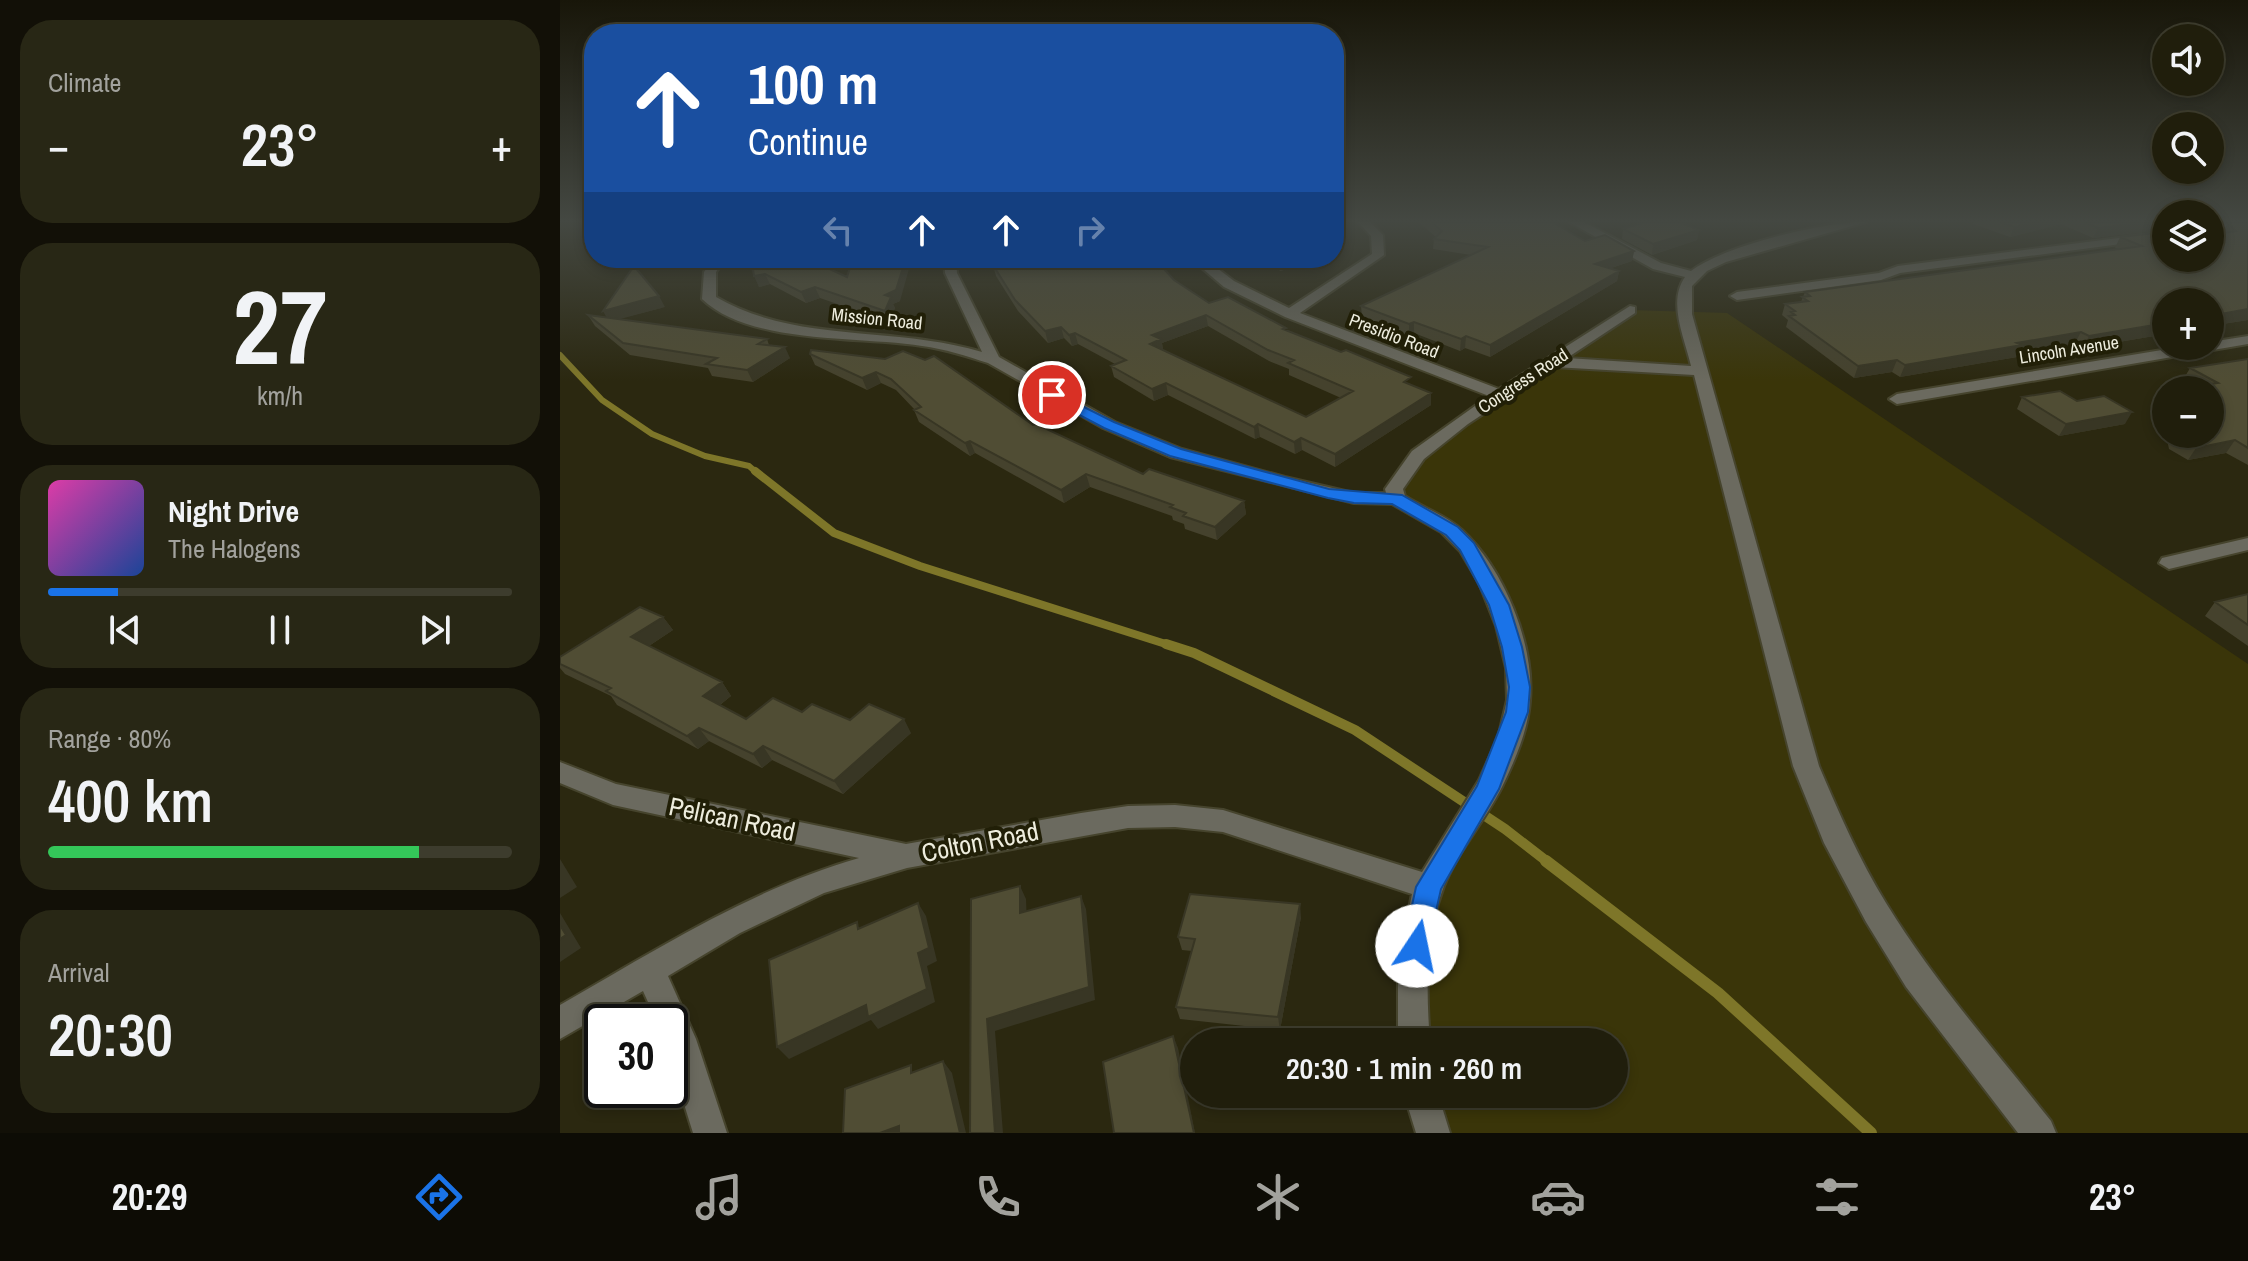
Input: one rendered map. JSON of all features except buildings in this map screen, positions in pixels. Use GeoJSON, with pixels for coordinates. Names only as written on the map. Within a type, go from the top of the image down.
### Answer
{"type":"FeatureCollection","features":[{"type":"Feature","properties":{"kind":"street","name":"Mission Road"},"geometry":{"type":"LineString","coordinates":[[710,275],[709,299],[728,312],[783,326],[918,341],[993,360],[1109,425],[1176,453],[1328,493],[1354,498],[1396,499]]}},
{"type":"Feature","properties":{"kind":"street"},"geometry":{"type":"LineString","coordinates":[[952,275],[993,360]]}},
{"type":"Feature","properties":{"kind":"street","name":"Presidio Road"},"geometry":{"type":"LineString","coordinates":[[1217,275],[1229,284],[1290,314],[1500,395]]}},
{"type":"Feature","properties":{"kind":"street"},"geometry":{"type":"LineString","coordinates":[[1290,314],[1348,275]]}},
{"type":"Feature","properties":{"kind":"street"},"geometry":{"type":"LineString","coordinates":[[1672,275],[1688,284]]}},
{"type":"Feature","properties":{"kind":"street"},"geometry":{"type":"LineString","coordinates":[[1688,284],[1698,275]]}},
{"type":"Feature","properties":{"kind":"street"},"geometry":{"type":"LineString","coordinates":[[1737,296],[1884,275]]}},
{"type":"Feature","properties":{"kind":"street"},"geometry":{"type":"LineString","coordinates":[[1688,284],[1701,371],[1806,766],[1838,843],[1876,913],[1917,976],[2039,1133]]}},
{"type":"Feature","properties":{"kind":"street","name":"Congress Road"},"geometry":{"type":"LineString","coordinates":[[1396,499],[1394,489],[1418,455],[1500,395],[1630,310]]}},
{"type":"Feature","properties":{"kind":"street"},"geometry":{"type":"LineString","coordinates":[[918,341],[956,336],[970,328],[974,321]]}},
{"type":"Feature","properties":{"kind":"street","name":"Lincoln Avenue"},"geometry":{"type":"LineString","coordinates":[[1897,399],[2248,340]]}},
{"type":"Feature","properties":{"kind":"street"},"geometry":{"type":"LineString","coordinates":[[1553,362],[1701,371]]}},
{"type":"Feature","properties":{"kind":"street"},"geometry":{"type":"LineString","coordinates":[[1396,499],[1452,531],[1481,568],[1499,605],[1512,647],[1519,687],[1517,712],[1487,789],[1429,887],[1413,969],[1414,1028]]}},
{"type":"Feature","properties":{"kind":"street"},"geometry":{"type":"LineString","coordinates":[[2169,563],[2248,544]]}},
{"type":"Feature","properties":{"kind":"street","name":"Pelican Road"},"geometry":{"type":"LineString","coordinates":[[560,772],[613,794],[907,856]]}},
{"type":"Feature","properties":{"kind":"street","name":"Colton Road"},"geometry":{"type":"LineString","coordinates":[[560,1023],[730,923],[818,882],[907,856],[1097,821],[1175,816],[1223,821],[1429,887]]}},
{"type":"Feature","properties":{"kind":"street"},"geometry":{"type":"LineString","coordinates":[[649,969],[680,1039],[710,1133]]}},
{"type":"Feature","properties":{"kind":"street"},"geometry":{"type":"LineString","coordinates":[[1425,1108],[1433,1133]]}},
{"type":"Feature","properties":{"kind":"shaded area"},"geometry":{"type":"Polygon","coordinates":[[[1630,310],[1727,313],[2248,664],[2248,1133],[1433,1133],[1425,1108],[1628,1108],[1628,1028],[1415,1028],[1421,924],[1475,809],[1519,687],[1467,547],[1396,499],[1418,455],[1630,310]]]}},
{"type":"Feature","properties":{"kind":"waterway"},"geometry":{"type":"LineString","coordinates":[[560,355],[602,400],[652,434],[705,456],[749,466],[757,473]]}},
{"type":"Feature","properties":{"kind":"waterway"},"geometry":{"type":"LineString","coordinates":[[755,471],[834,533],[920,566],[1172,646]]}},
{"type":"Feature","properties":{"kind":"waterway"},"geometry":{"type":"LineString","coordinates":[[1166,644],[1194,653],[1355,730],[1505,829],[1549,863]]}},
{"type":"Feature","properties":{"kind":"waterway"},"geometry":{"type":"LineString","coordinates":[[1546,861],[1718,993],[1871,1133]]}},
{"type":"Feature","properties":{"kind":"route"},"geometry":{"type":"LineString","coordinates":[[1052,395],[1109,425],[1176,453],[1328,493],[1354,498],[1396,499],[1452,531],[1481,568],[1499,605],[1512,647],[1519,687],[1517,712],[1498,768],[1429,887],[1417,946]]}}]}
